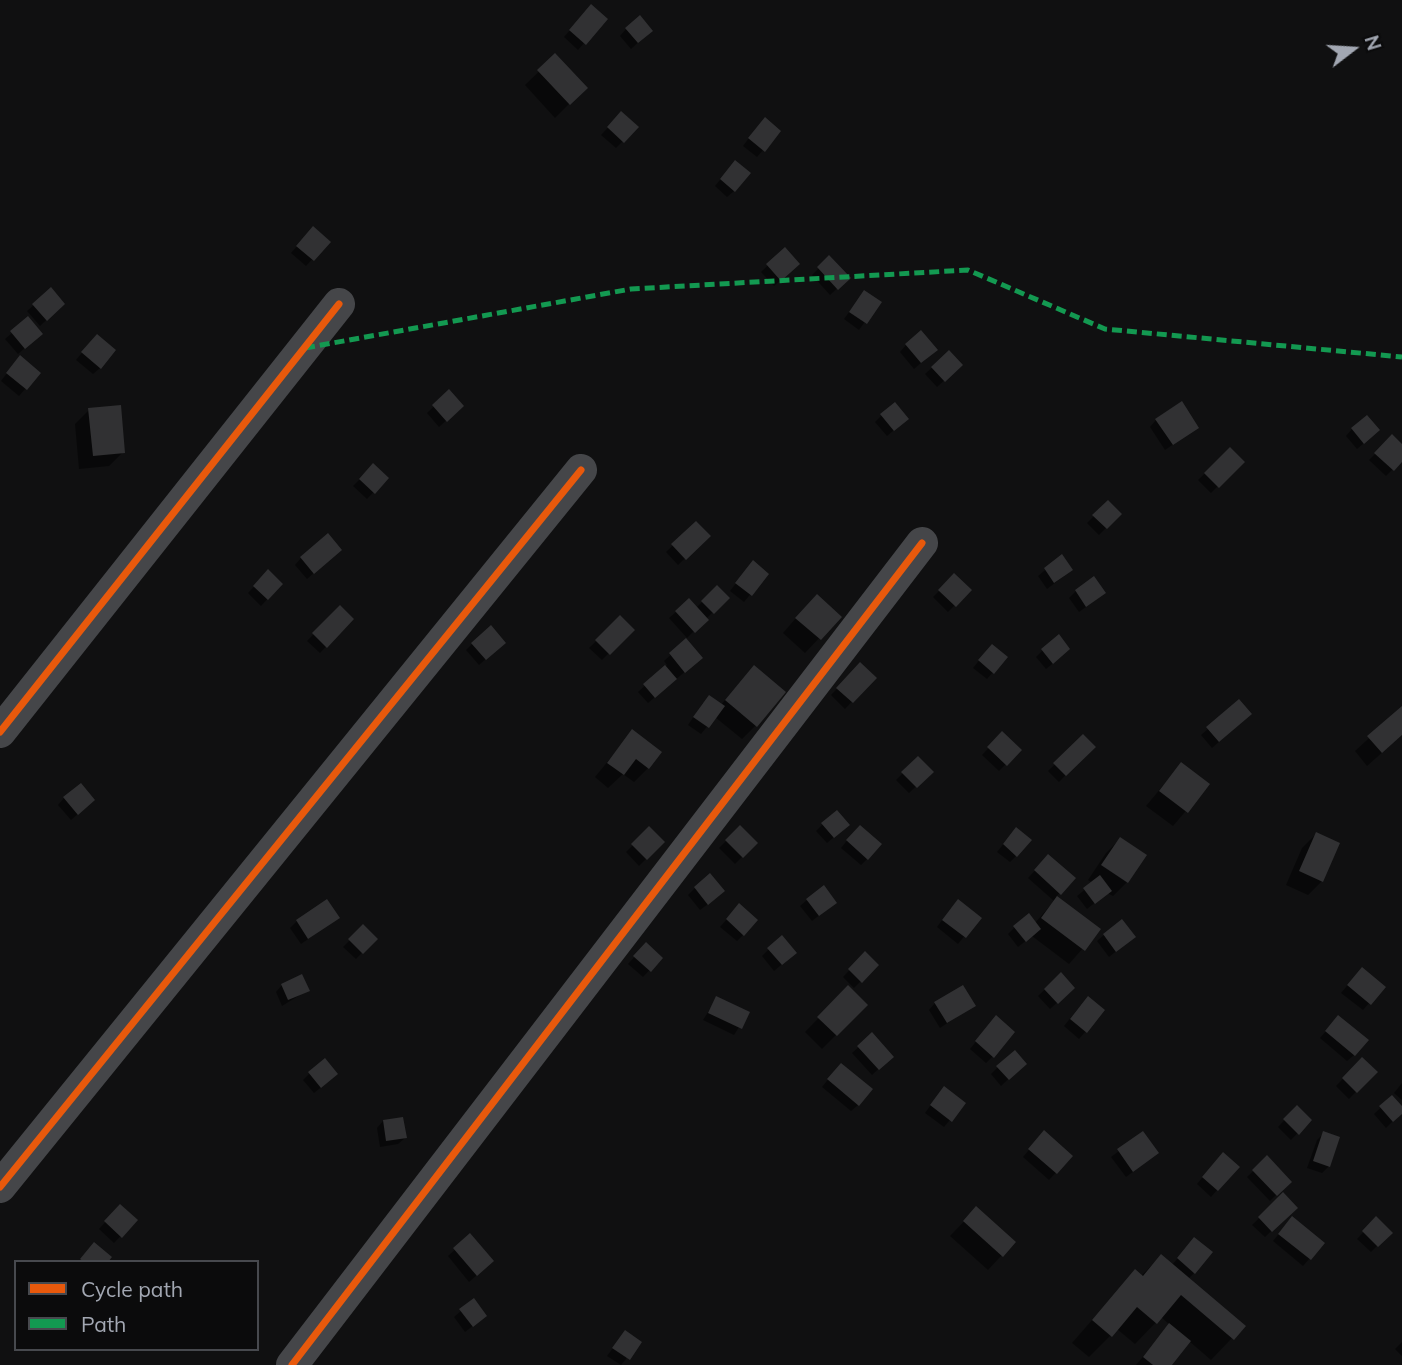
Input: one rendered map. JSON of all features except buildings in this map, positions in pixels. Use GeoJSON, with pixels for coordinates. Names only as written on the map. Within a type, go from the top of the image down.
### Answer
{"type":"FeatureCollection","features":[{"type":"Feature","properties":{"kind":"street"},"geometry":{"type":"LineString","coordinates":[[0,732],[339,304]]}},
{"type":"Feature","properties":{"kind":"street"},"geometry":{"type":"LineString","coordinates":[[0,1187],[581,470]]}},
{"type":"Feature","properties":{"kind":"street"},"geometry":{"type":"LineString","coordinates":[[292,1365],[922,543]]}},
{"type":"Feature","properties":{"kind":"marked path"},"geometry":{"type":"LineString","coordinates":[[305,348],[631,289],[968,270],[1105,329],[1402,357]]}},
{"type":"Feature","properties":{"kind":"cycle path"},"geometry":{"type":"LineString","coordinates":[[0,732],[339,304]]}},
{"type":"Feature","properties":{"kind":"cycle path"},"geometry":{"type":"LineString","coordinates":[[0,1187],[581,470]]}},
{"type":"Feature","properties":{"kind":"cycle path"},"geometry":{"type":"LineString","coordinates":[[292,1365],[922,543]]}}]}
